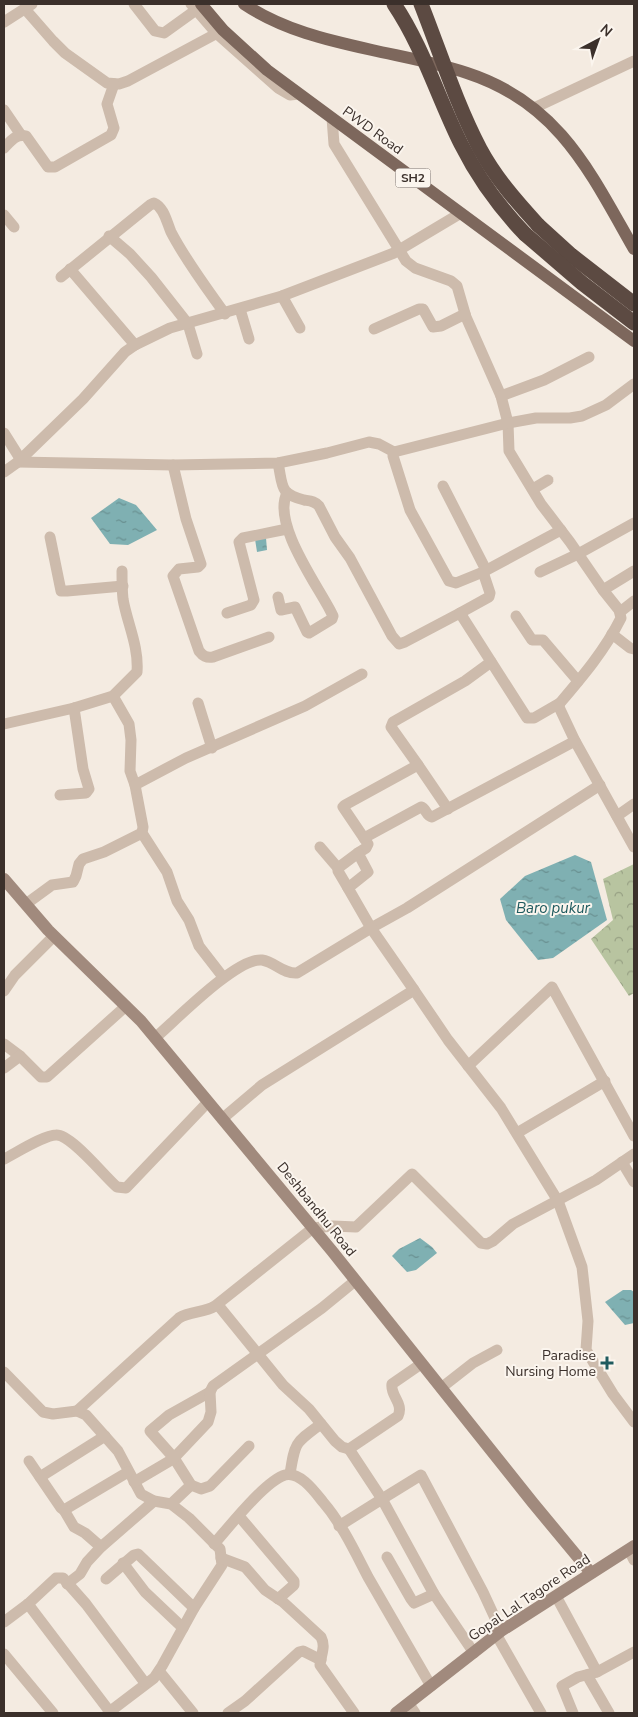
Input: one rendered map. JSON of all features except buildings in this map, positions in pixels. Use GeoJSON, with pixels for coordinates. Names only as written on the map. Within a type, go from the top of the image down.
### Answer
{"type":"FeatureCollection","features":[{"type":"Feature","properties":{"kind":"highway"},"geometry":{"type":"LineString","coordinates":[[394,4],[420,50],[461,144],[488,192],[505,213],[571,255],[634,304]]}},
{"type":"Feature","properties":{"kind":"highway"},"geometry":{"type":"LineString","coordinates":[[421,4],[480,150],[531,229],[582,282],[634,323]]}},
{"type":"Feature","properties":{"kind":"main road"},"geometry":{"type":"LineString","coordinates":[[244,4],[274,21],[312,35],[467,73],[504,88],[534,108],[553,124],[588,169],[634,249]]}},
{"type":"Feature","properties":{"kind":"main road","name":"PWD Road"},"geometry":{"type":"LineString","coordinates":[[196,6],[220,32],[299,94],[634,341]]}},
{"type":"Feature","properties":{"kind":"street"},"geometry":{"type":"LineString","coordinates":[[134,4],[155,31],[160,33],[164,33],[196,6]]}},
{"type":"Feature","properties":{"kind":"street"},"geometry":{"type":"LineString","coordinates":[[4,22],[28,6],[53,42],[65,53],[107,83],[114,84],[128,81],[220,32]]}},
{"type":"Feature","properties":{"kind":"street"},"geometry":{"type":"LineString","coordinates":[[534,108],[634,61]]}},
{"type":"Feature","properties":{"kind":"street"},"geometry":{"type":"LineString","coordinates":[[4,110],[21,135],[26,136],[48,167],[55,168],[111,135],[114,128],[106,104],[114,84]]}},
{"type":"Feature","properties":{"kind":"street"},"geometry":{"type":"LineString","coordinates":[[332,118],[334,144],[349,171],[401,250],[406,261],[415,268],[451,281],[457,286],[465,314],[501,396],[508,423],[509,451],[541,504],[620,612],[621,618],[593,663],[560,703],[534,718],[527,718],[460,613]]}},
{"type":"Feature","properties":{"kind":"street"},"geometry":{"type":"LineString","coordinates":[[4,148],[17,136],[21,135]]}},
{"type":"Feature","properties":{"kind":"street"},"geometry":{"type":"LineString","coordinates":[[60,277],[150,205],[158,205],[188,261],[225,314]]}},
{"type":"Feature","properties":{"kind":"street"},"geometry":{"type":"LineString","coordinates":[[4,472],[20,461],[83,399],[125,352],[135,345],[170,328],[225,314],[282,296],[401,250],[460,213]]}},
{"type":"Feature","properties":{"kind":"street"},"geometry":{"type":"LineString","coordinates":[[4,215],[14,227]]}},
{"type":"Feature","properties":{"kind":"street"},"geometry":{"type":"LineString","coordinates":[[109,236],[130,254],[151,277],[188,324],[197,354]]}},
{"type":"Feature","properties":{"kind":"street"},"geometry":{"type":"LineString","coordinates":[[70,269],[135,345]]}},
{"type":"Feature","properties":{"kind":"street"},"geometry":{"type":"LineString","coordinates":[[282,296],[300,328]]}},
{"type":"Feature","properties":{"kind":"street"},"geometry":{"type":"LineString","coordinates":[[374,329],[419,308],[422,309],[433,327],[441,326],[465,314]]}},
{"type":"Feature","properties":{"kind":"street"},"geometry":{"type":"LineString","coordinates":[[240,309],[249,339]]}},
{"type":"Feature","properties":{"kind":"street"},"geometry":{"type":"LineString","coordinates":[[501,396],[544,380],[589,357]]}},
{"type":"Feature","properties":{"kind":"street"},"geometry":{"type":"LineString","coordinates":[[20,461],[173,465],[278,464],[369,442],[379,444],[394,452],[508,423],[536,418],[582,416],[606,405],[634,384]]}},
{"type":"Feature","properties":{"kind":"street"},"geometry":{"type":"LineString","coordinates":[[4,433],[20,461]]}},
{"type":"Feature","properties":{"kind":"street"},"geometry":{"type":"LineString","coordinates":[[394,452],[393,456],[410,510],[449,581],[452,583],[484,571],[561,530]]}},
{"type":"Feature","properties":{"kind":"street"},"geometry":{"type":"LineString","coordinates":[[278,464],[284,489],[287,493],[292,497],[316,502],[319,506],[335,537],[350,558],[396,642],[399,644],[489,597],[490,593],[484,571],[443,486]]}},
{"type":"Feature","properties":{"kind":"street"},"geometry":{"type":"LineString","coordinates":[[173,465],[186,519],[201,564],[198,567],[178,569],[173,576],[202,655],[208,658],[213,657],[270,637]]}},
{"type":"Feature","properties":{"kind":"street"},"geometry":{"type":"LineString","coordinates":[[533,488],[548,480]]}},
{"type":"Feature","properties":{"kind":"street"},"geometry":{"type":"LineString","coordinates":[[278,597],[281,610],[295,608],[309,633],[328,622],[333,616],[287,529],[283,506],[287,493]]}},
{"type":"Feature","properties":{"kind":"street"},"geometry":{"type":"LineString","coordinates":[[540,572],[578,554],[634,523]]}},
{"type":"Feature","properties":{"kind":"street"},"geometry":{"type":"LineString","coordinates":[[227,613],[253,603],[239,542],[243,538],[287,529]]}},
{"type":"Feature","properties":{"kind":"street"},"geometry":{"type":"LineString","coordinates":[[50,537],[61,591],[123,586]]}},
{"type":"Feature","properties":{"kind":"street"},"geometry":{"type":"LineString","coordinates":[[4,724],[74,708],[113,696],[137,672],[138,662],[134,640],[123,599],[122,571]]}},
{"type":"Feature","properties":{"kind":"street"},"geometry":{"type":"LineString","coordinates":[[603,590],[634,571]]}},
{"type":"Feature","properties":{"kind":"street"},"geometry":{"type":"LineString","coordinates":[[620,612],[634,602]]}},
{"type":"Feature","properties":{"kind":"street"},"geometry":{"type":"LineString","coordinates":[[516,616],[532,640],[543,640],[578,681]]}},
{"type":"Feature","properties":{"kind":"street"},"geometry":{"type":"LineString","coordinates":[[612,634],[634,649]]}},
{"type":"Feature","properties":{"kind":"street"},"geometry":{"type":"LineString","coordinates":[[448,809],[392,726],[393,722],[465,681],[491,662]]}},
{"type":"Feature","properties":{"kind":"street"},"geometry":{"type":"LineString","coordinates":[[135,785],[171,766],[305,706],[362,674]]}},
{"type":"Feature","properties":{"kind":"street"},"geometry":{"type":"LineString","coordinates":[[113,696],[129,724],[131,740],[130,771],[135,785],[143,827],[142,833],[167,872],[177,901],[188,920],[199,946],[223,977]]}},
{"type":"Feature","properties":{"kind":"street"},"geometry":{"type":"LineString","coordinates":[[198,703],[212,748]]}},
{"type":"Feature","properties":{"kind":"street"},"geometry":{"type":"LineString","coordinates":[[560,703],[560,711],[575,741],[634,846]]}},
{"type":"Feature","properties":{"kind":"street"},"geometry":{"type":"LineString","coordinates":[[60,795],[86,793],[89,789],[83,768],[74,708]]}},
{"type":"Feature","properties":{"kind":"street"},"geometry":{"type":"LineString","coordinates":[[364,838],[421,807],[432,817],[575,741]]}},
{"type":"Feature","properties":{"kind":"street"},"geometry":{"type":"LineString","coordinates":[[338,868],[367,846],[364,838],[343,807],[418,766]]}},
{"type":"Feature","properties":{"kind":"street"},"geometry":{"type":"LineString","coordinates":[[156,1038],[223,977],[255,961],[263,960],[284,972],[297,973],[407,908],[600,785]]}},
{"type":"Feature","properties":{"kind":"street"},"geometry":{"type":"LineString","coordinates":[[617,816],[634,804]]}},
{"type":"Feature","properties":{"kind":"street"},"geometry":{"type":"LineString","coordinates":[[26,904],[52,885],[73,882],[79,864],[83,859],[104,852],[142,833]]}},
{"type":"Feature","properties":{"kind":"street"},"geometry":{"type":"LineString","coordinates":[[320,847],[338,868],[371,928],[448,1040],[501,1108],[558,1201],[582,1267],[588,1320],[586,1350],[613,1394],[634,1422]]}},
{"type":"Feature","properties":{"kind":"street"},"geometry":{"type":"LineString","coordinates":[[348,888],[368,872],[358,853]]}},
{"type":"Feature","properties":{"kind":"street","name":"Deshbandhu Road"},"geometry":{"type":"LineString","coordinates":[[4,879],[54,936],[156,1038],[313,1228],[591,1573]]}},
{"type":"Feature","properties":{"kind":"street"},"geometry":{"type":"LineString","coordinates":[[5,988],[15,975],[54,936]]}},
{"type":"Feature","properties":{"kind":"street"},"geometry":{"type":"LineString","coordinates":[[468,1066],[552,987],[634,1136]]}},
{"type":"Feature","properties":{"kind":"street"},"geometry":{"type":"LineString","coordinates":[[222,1119],[262,1085],[414,990]]}},
{"type":"Feature","properties":{"kind":"street"},"geometry":{"type":"LineString","coordinates":[[4,1044],[20,1056],[41,1077],[47,1077],[126,1006]]}},
{"type":"Feature","properties":{"kind":"street"},"geometry":{"type":"LineString","coordinates":[[4,1068],[20,1056]]}},
{"type":"Feature","properties":{"kind":"street"},"geometry":{"type":"LineString","coordinates":[[517,1134],[605,1081]]}},
{"type":"Feature","properties":{"kind":"street"},"geometry":{"type":"LineString","coordinates":[[4,1159],[48,1137],[58,1135],[72,1142],[116,1187],[126,1188],[208,1103]]}},
{"type":"Feature","properties":{"kind":"street"},"geometry":{"type":"LineString","coordinates":[[77,1411],[179,1318],[187,1313],[210,1310],[218,1305],[313,1228],[334,1226],[356,1227],[412,1174],[481,1243],[487,1244],[513,1224],[596,1180],[634,1154]]}},
{"type":"Feature","properties":{"kind":"street"},"geometry":{"type":"LineString","coordinates":[[622,1162],[634,1182]]}},
{"type":"Feature","properties":{"kind":"street"},"geometry":{"type":"LineString","coordinates":[[134,1482],[174,1458],[210,1418],[210,1392],[213,1386],[322,1308],[355,1280]]}},
{"type":"Feature","properties":{"kind":"street"},"geometry":{"type":"LineString","coordinates":[[218,1305],[283,1385],[309,1409],[335,1441],[348,1449],[382,1500],[434,1594],[474,1652]]}},
{"type":"Feature","properties":{"kind":"street"},"geometry":{"type":"LineString","coordinates":[[441,1388],[473,1363],[497,1350]]}},
{"type":"Feature","properties":{"kind":"street"},"geometry":{"type":"LineString","coordinates":[[348,1449],[398,1416],[400,1405],[391,1388],[392,1384],[421,1364]]}},
{"type":"Feature","properties":{"kind":"street"},"geometry":{"type":"LineString","coordinates":[[4,1372],[44,1412],[53,1414],[77,1411],[86,1415],[118,1451],[140,1494],[154,1501],[171,1504],[189,1518],[220,1549],[222,1565],[194,1608],[154,1678],[109,1712],[28,1604]]}},
{"type":"Feature","properties":{"kind":"street"},"geometry":{"type":"LineString","coordinates":[[210,1392],[169,1415],[150,1431],[174,1458],[191,1486],[201,1489],[205,1489],[249,1446]]}},
{"type":"Feature","properties":{"kind":"street"},"geometry":{"type":"LineString","coordinates":[[290,1474],[294,1450],[298,1443],[321,1424]]}},
{"type":"Feature","properties":{"kind":"street"},"geometry":{"type":"LineString","coordinates":[[40,1477],[105,1436]]}},
{"type":"Feature","properties":{"kind":"street"},"geometry":{"type":"LineString","coordinates":[[29,1461],[74,1527],[101,1547]]}},
{"type":"Feature","properties":{"kind":"street"},"geometry":{"type":"LineString","coordinates":[[64,1510],[128,1472]]}},
{"type":"Feature","properties":{"kind":"street"},"geometry":{"type":"LineString","coordinates":[[214,1544],[268,1486],[283,1475],[290,1474],[298,1477],[325,1504],[431,1686]]}},
{"type":"Feature","properties":{"kind":"street"},"geometry":{"type":"LineString","coordinates":[[339,1526],[421,1475],[483,1592],[499,1632],[541,1713]]}},
{"type":"Feature","properties":{"kind":"street"},"geometry":{"type":"LineString","coordinates":[[171,1504],[191,1486]]}},
{"type":"Feature","properties":{"kind":"street"},"geometry":{"type":"LineString","coordinates":[[67,1584],[80,1574],[87,1562],[101,1547],[154,1501]]}},
{"type":"Feature","properties":{"kind":"street"},"geometry":{"type":"LineString","coordinates":[[239,1516],[294,1581],[294,1585],[278,1600]]}},
{"type":"Feature","properties":{"kind":"street","name":"Gopal Lal Tagore Road"},"geometry":{"type":"LineString","coordinates":[[396,1713],[412,1709],[431,1686],[499,1632],[591,1573],[632,1552]]}},
{"type":"Feature","properties":{"kind":"street"},"geometry":{"type":"LineString","coordinates":[[106,1578],[123,1563],[138,1554],[194,1608]]}},
{"type":"Feature","properties":{"kind":"street"},"geometry":{"type":"LineString","coordinates":[[387,1557],[414,1603],[434,1594]]}},
{"type":"Feature","properties":{"kind":"street"},"geometry":{"type":"LineString","coordinates":[[221,1558],[245,1567],[265,1590],[321,1637],[324,1642],[324,1649],[320,1665],[354,1713]]}},
{"type":"Feature","properties":{"kind":"street"},"geometry":{"type":"LineString","coordinates":[[123,1563],[142,1588],[183,1628]]}},
{"type":"Feature","properties":{"kind":"street"},"geometry":{"type":"LineString","coordinates":[[4,1622],[28,1604],[56,1578],[63,1578],[86,1604],[145,1684]]}},
{"type":"Feature","properties":{"kind":"street"},"geometry":{"type":"LineString","coordinates":[[556,1596],[609,1713]]}},
{"type":"Feature","properties":{"kind":"street"},"geometry":{"type":"LineString","coordinates":[[228,1713],[245,1701],[299,1652],[303,1651],[320,1660]]}},
{"type":"Feature","properties":{"kind":"street"},"geometry":{"type":"LineString","coordinates":[[573,1713],[562,1686],[578,1677],[592,1674],[634,1652]]}},
{"type":"Feature","properties":{"kind":"street"},"geometry":{"type":"LineString","coordinates":[[4,1654],[53,1713]]}},
{"type":"Feature","properties":{"kind":"street"},"geometry":{"type":"LineString","coordinates":[[159,1671],[193,1713]]}},
{"type":"Feature","properties":{"kind":"green space"},"geometry":{"type":"Polygon","coordinates":[[[634,864],[634,993],[629,996],[591,939],[613,920],[603,879],[634,864]]]}},
{"type":"Feature","properties":{"kind":"water"},"geometry":{"type":"Polygon","coordinates":[[[119,498],[136,505],[157,530],[128,545],[110,544],[91,518],[119,498]]]}},
{"type":"Feature","properties":{"kind":"water"},"geometry":{"type":"Polygon","coordinates":[[[266,538],[267,550],[257,552],[255,539],[266,538]]]}},
{"type":"Feature","properties":{"kind":"water","name":"Baro pukur"},"geometry":{"type":"Polygon","coordinates":[[[575,855],[591,862],[607,920],[553,958],[538,960],[506,920],[500,899],[525,876],[575,855]]]}},
{"type":"Feature","properties":{"kind":"water"},"geometry":{"type":"Polygon","coordinates":[[[420,1238],[437,1253],[416,1270],[407,1272],[392,1256],[399,1249],[420,1238]]]}},
{"type":"Feature","properties":{"kind":"water"},"geometry":{"type":"Polygon","coordinates":[[[623,1290],[634,1292],[634,1323],[625,1325],[605,1302],[623,1290]]]}},
{"type":"Feature","properties":{"kind":"place","name":"Paradise Nursing Home"},"geometry":{"type":"Point","coordinates":[607,1363]}}]}
